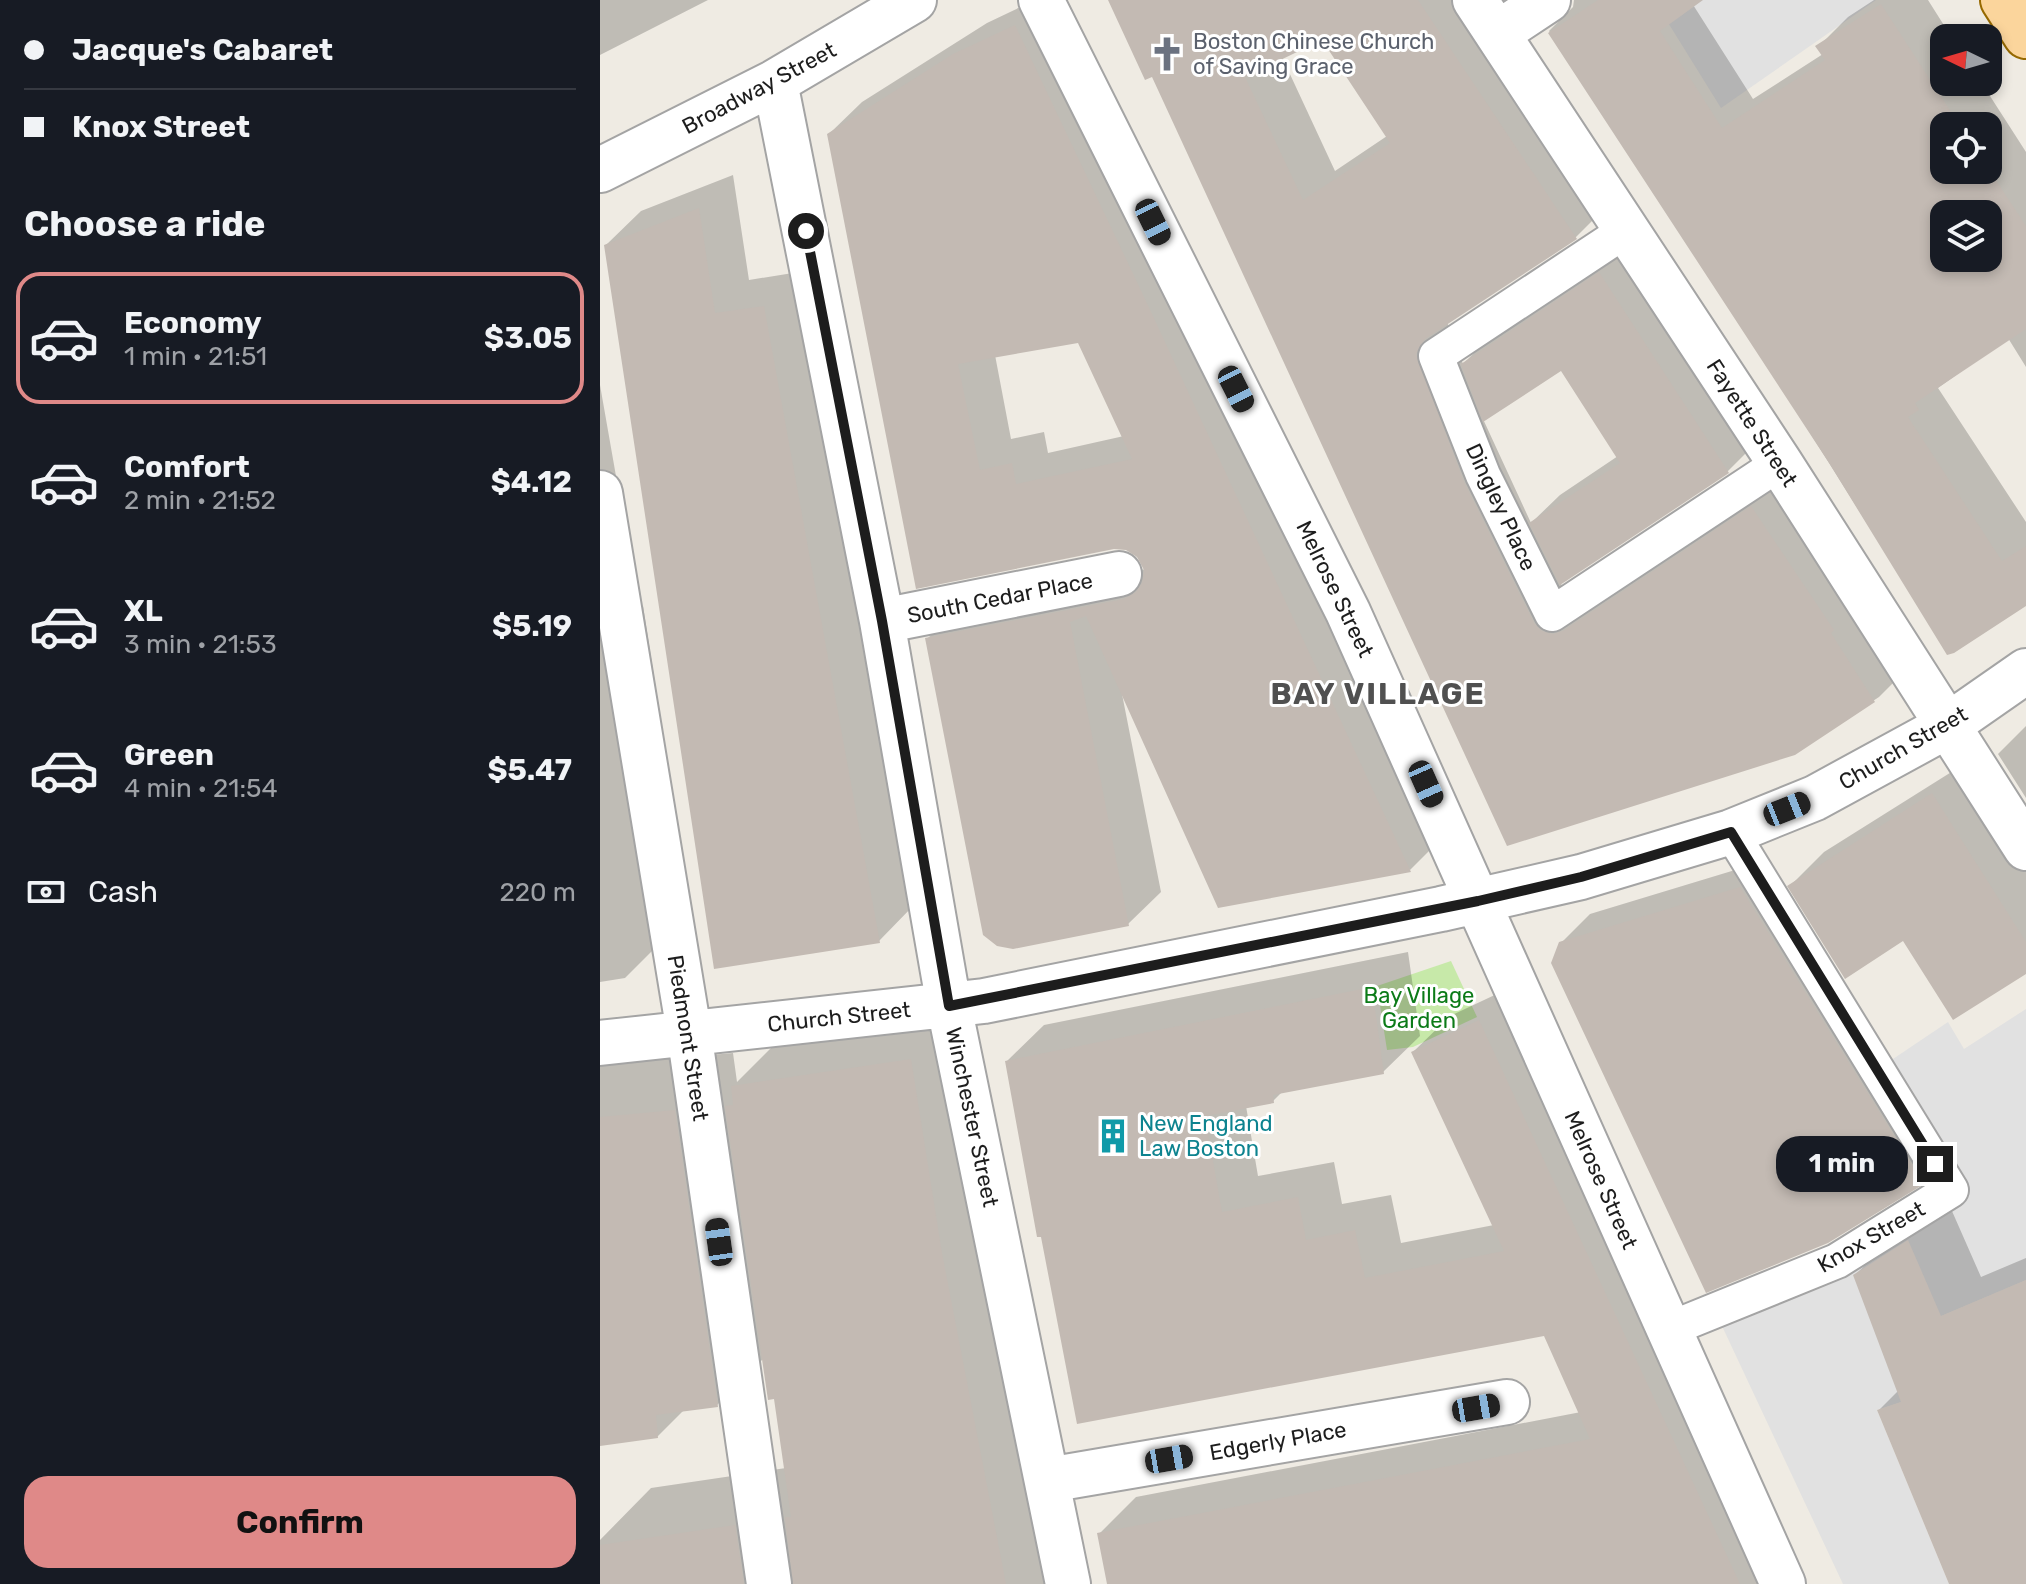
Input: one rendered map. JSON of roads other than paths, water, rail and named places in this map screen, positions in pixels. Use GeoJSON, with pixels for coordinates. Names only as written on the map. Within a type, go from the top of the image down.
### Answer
{"type":"FeatureCollection","features":[{"type":"Feature","properties":{"kind":"main road"},"geometry":{"type":"LineString","coordinates":[[2003,0],[2026,36]]}},
{"type":"Feature","properties":{"kind":"street","name":"Broadway Street"},"geometry":{"type":"LineString","coordinates":[[600,170],[775,82],[914,0]]}},
{"type":"Feature","properties":{"kind":"street","name":"Melrose Street"},"geometry":{"type":"LineString","coordinates":[[1041,0],[1348,612],[1783,1584]]}},
{"type":"Feature","properties":{"kind":"street"},"geometry":{"type":"LineString","coordinates":[[1487,17],[1548,0]]}},
{"type":"Feature","properties":{"kind":"street","name":"Fayette Street"},"geometry":{"type":"LineString","coordinates":[[1487,17],[1780,463],[2026,848]]}},
{"type":"Feature","properties":{"kind":"street","name":"Winchester Street"},"geometry":{"type":"LineString","coordinates":[[775,82],[882,621],[949,1006],[1068,1584]]}},
{"type":"Feature","properties":{"kind":"street","name":"Piedmont Street"},"geometry":{"type":"LineString","coordinates":[[600,493],[610,622],[689,1032],[769,1584]]}},
{"type":"Feature","properties":{"kind":"street","name":"South Cedar Place"},"geometry":{"type":"LineString","coordinates":[[882,621],[1119,574]]}},
{"type":"Feature","properties":{"kind":"street","name":"Church Street"},"geometry":{"type":"LineString","coordinates":[[600,1043],[949,1006],[1478,901],[1581,877],[1731,832],[1815,798],[1947,726],[2026,671]]}},
{"type":"Feature","properties":{"kind":"street","name":"Edgerly Place"},"geometry":{"type":"LineString","coordinates":[[1048,1480],[1507,1402]]}},
{"type":"Feature","properties":{"kind":"lane","name":"Dingley Place"},"geometry":{"type":"LineString","coordinates":[[1625,231],[1436,356],[1483,475],[1552,614],[1780,463]]}},
{"type":"Feature","properties":{"kind":"lane","name":"Knox Street"},"geometry":{"type":"LineString","coordinates":[[1667,1330],[1837,1261],[1951,1190],[1731,832]]}},
{"type":"Feature","properties":{"kind":"place","name":"Boston Chinese Church of Saving Grace"},"geometry":{"type":"Point","coordinates":[1167,54]}},
{"type":"Feature","properties":{"kind":"place","name":"New England Law Boston"},"geometry":{"type":"Point","coordinates":[1113,1136]}},
{"type":"Feature","properties":{"kind":"district","name":"BAY VILLAGE"},"geometry":{"type":"Point","coordinates":[1378,694]}},
{"type":"Feature","properties":{"kind":"park label","name":"Bay Village Garden"},"geometry":{"type":"Point","coordinates":[1419,1008]}}]}
